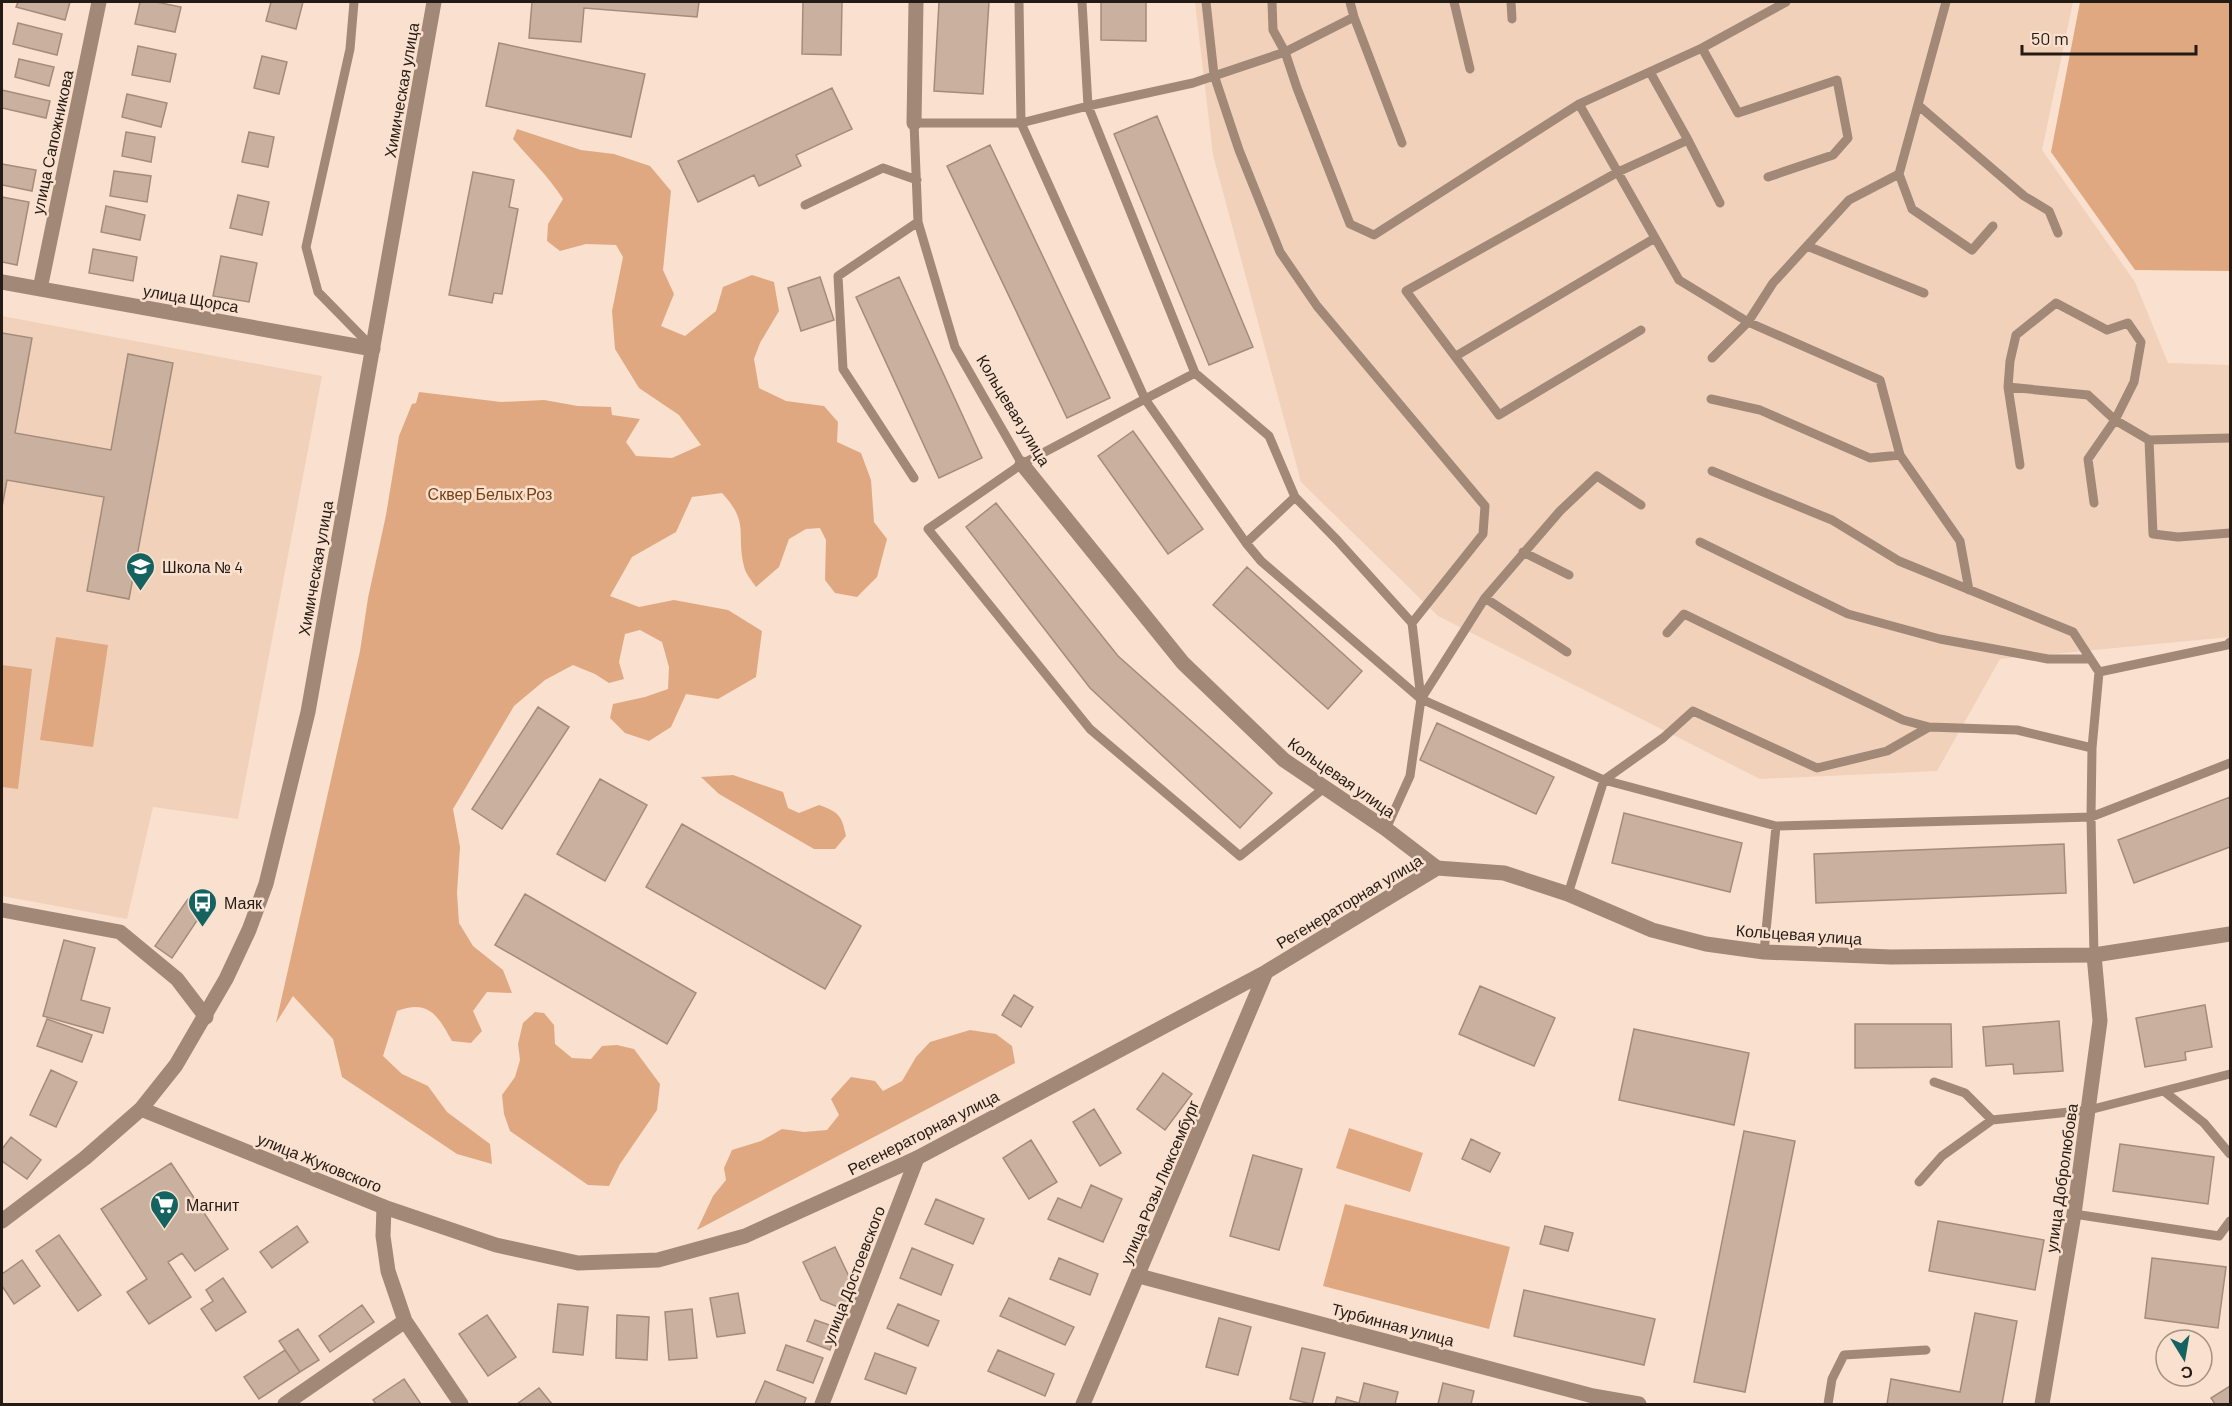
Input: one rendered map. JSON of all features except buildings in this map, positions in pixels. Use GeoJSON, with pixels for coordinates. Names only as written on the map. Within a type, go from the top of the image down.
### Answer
{"type":"FeatureCollection","features":[{"type":"Feature","properties":{"kind":"street","name":"улица Сапожникова"},"geometry":{"type":"LineString","coordinates":[[40,289],[99,2]]}},
{"type":"Feature","properties":{"kind":"street","name":"Химическая улица"},"geometry":{"type":"LineString","coordinates":[[2,1221],[85,1158],[141,1109],[176,1065],[206,1017],[226,979],[249,930],[266,884],[308,712],[435,2]]}},
{"type":"Feature","properties":{"kind":"street","name":"Кольцевая улица"},"geometry":{"type":"LineString","coordinates":[[914,123],[916,2]]}},
{"type":"Feature","properties":{"kind":"street","name":"улица Щорса"},"geometry":{"type":"LineString","coordinates":[[2,282],[374,349]]}},
{"type":"Feature","properties":{"kind":"street","name":"Кольцевая улица"},"geometry":{"type":"LineString","coordinates":[[1022,464],[1183,663],[1284,760],[1437,868],[1504,873],[1568,894],[1652,930],[1706,944],[1764,952],[1891,957],[2094,955],[2230,934]]}},
{"type":"Feature","properties":{"kind":"street","name":"Регенераторная улица"},"geometry":{"type":"LineString","coordinates":[[384,1207],[496,1245],[579,1263],[658,1260],[745,1236],[917,1158],[1266,972],[1437,868]]}},
{"type":"Feature","properties":{"kind":"street"},"geometry":{"type":"LineString","coordinates":[[2,910],[120,932],[177,979],[206,1017]]}},
{"type":"Feature","properties":{"kind":"street","name":"улица Добролюбова"},"geometry":{"type":"LineString","coordinates":[[2042,1404],[2074,1214],[2100,1021],[2094,955]]}},
{"type":"Feature","properties":{"kind":"street","name":"улица Розы Люксембург"},"geometry":{"type":"LineString","coordinates":[[1083,1404],[1266,972]]}},
{"type":"Feature","properties":{"kind":"street","name":"улица Жуковского"},"geometry":{"type":"LineString","coordinates":[[141,1109],[384,1207],[383,1236],[388,1271],[405,1321],[461,1404]]}},
{"type":"Feature","properties":{"kind":"street","name":"улица Достоевского"},"geometry":{"type":"LineString","coordinates":[[822,1404],[917,1158]]}},
{"type":"Feature","properties":{"kind":"street","name":"Турбинная улица"},"geometry":{"type":"LineString","coordinates":[[1139,1276],[1593,1396],[1639,1404]]}},
{"type":"Feature","properties":{"kind":"street"},"geometry":{"type":"LineString","coordinates":[[285,1404],[405,1321]]}},
{"type":"Feature","properties":{"kind":"lane"},"geometry":{"type":"LineString","coordinates":[[354,2],[350,49],[306,247],[318,292],[374,349]]}},
{"type":"Feature","properties":{"kind":"lane"},"geometry":{"type":"LineString","coordinates":[[1019,2],[1021,123],[1145,399],[1261,561],[1421,699],[1604,780],[1776,826],[2091,817],[2230,763]]}},
{"type":"Feature","properties":{"kind":"lane"},"geometry":{"type":"LineString","coordinates":[[1082,2],[1088,106],[1195,373],[1269,436],[1295,497],[1412,623],[1421,699],[1410,777],[1386,830]]}},
{"type":"Feature","properties":{"kind":"lane"},"geometry":{"type":"LineString","coordinates":[[1206,2],[1214,75],[1239,150],[1280,252],[1317,306],[1485,506],[1483,534],[1412,623]]}},
{"type":"Feature","properties":{"kind":"lane"},"geometry":{"type":"LineString","coordinates":[[1272,2],[1272,30],[1285,52],[1350,224],[1374,234],[1579,104],[1702,48],[1786,2]]}},
{"type":"Feature","properties":{"kind":"lane"},"geometry":{"type":"LineString","coordinates":[[1350,2],[1402,143]]}},
{"type":"Feature","properties":{"kind":"lane"},"geometry":{"type":"LineString","coordinates":[[1454,2],[1470,69]]}},
{"type":"Feature","properties":{"kind":"lane"},"geometry":{"type":"LineString","coordinates":[[1511,2],[1512,18]]}},
{"type":"Feature","properties":{"kind":"lane"},"geometry":{"type":"LineString","coordinates":[[1946,2],[1899,174],[1912,209],[1972,250],[1993,226]]}},
{"type":"Feature","properties":{"kind":"lane"},"geometry":{"type":"LineString","coordinates":[[914,123],[1021,123],[1193,82],[1285,52],[1354,17]]}},
{"type":"Feature","properties":{"kind":"lane"},"geometry":{"type":"LineString","coordinates":[[1702,48],[1738,113],[1837,80],[1848,138],[1833,155],[1768,177]]}},
{"type":"Feature","properties":{"kind":"lane"},"geometry":{"type":"LineString","coordinates":[[1650,72],[1720,203]]}},
{"type":"Feature","properties":{"kind":"lane"},"geometry":{"type":"LineString","coordinates":[[1579,104],[1679,280],[1748,322],[1880,380],[1899,455],[1960,541],[1969,590]]}},
{"type":"Feature","properties":{"kind":"lane"},"geometry":{"type":"LineString","coordinates":[[1918,105],[2024,196],[2049,211],[2058,233]]}},
{"type":"Feature","properties":{"kind":"lane","name":"Кольцевая улица"},"geometry":{"type":"LineString","coordinates":[[914,123],[918,222],[956,347],[1022,464]]}},
{"type":"Feature","properties":{"kind":"lane"},"geometry":{"type":"LineString","coordinates":[[1641,330],[1499,415],[1406,291],[1618,172],[1688,140]]}},
{"type":"Feature","properties":{"kind":"lane"},"geometry":{"type":"LineString","coordinates":[[805,205],[883,168],[917,180]]}},
{"type":"Feature","properties":{"kind":"lane"},"geometry":{"type":"LineString","coordinates":[[1712,358],[1748,322],[1773,284],[1849,200],[1899,174]]}},
{"type":"Feature","properties":{"kind":"lane"},"geometry":{"type":"LineString","coordinates":[[914,478],[843,369],[838,276],[918,222]]}},
{"type":"Feature","properties":{"kind":"lane"},"geometry":{"type":"LineString","coordinates":[[1456,356],[1655,238]]}},
{"type":"Feature","properties":{"kind":"lane"},"geometry":{"type":"LineString","coordinates":[[1807,246],[1924,293]]}},
{"type":"Feature","properties":{"kind":"lane"},"geometry":{"type":"LineString","coordinates":[[2020,465],[2008,387],[2010,361],[2016,336],[2056,303],[2107,330],[2128,323],[2141,342],[2134,382],[2115,420],[2088,459],[2094,503]]}},
{"type":"Feature","properties":{"kind":"lane"},"geometry":{"type":"LineString","coordinates":[[1195,373],[1022,464],[928,529],[1090,729],[1240,856],[1324,788]]}},
{"type":"Feature","properties":{"kind":"lane"},"geometry":{"type":"LineString","coordinates":[[2008,387],[2088,395],[2115,420],[2149,440],[2230,438]]}},
{"type":"Feature","properties":{"kind":"lane"},"geometry":{"type":"LineString","coordinates":[[1712,399],[1760,410],[1870,458],[1899,455]]}},
{"type":"Feature","properties":{"kind":"lane"},"geometry":{"type":"LineString","coordinates":[[2149,440],[2153,534],[2178,537],[2230,533]]}},
{"type":"Feature","properties":{"kind":"lane"},"geometry":{"type":"LineString","coordinates":[[1712,471],[1832,520],[1899,561],[2073,632],[2099,672],[2092,748],[2094,955]]}},
{"type":"Feature","properties":{"kind":"lane"},"geometry":{"type":"LineString","coordinates":[[1421,699],[1485,598],[1560,511],[1597,476],[1641,506]]}},
{"type":"Feature","properties":{"kind":"lane"},"geometry":{"type":"LineString","coordinates":[[1246,543],[1295,497]]}},
{"type":"Feature","properties":{"kind":"lane"},"geometry":{"type":"LineString","coordinates":[[1700,542],[1848,614],[1940,639],[2048,658],[2090,658]]}},
{"type":"Feature","properties":{"kind":"lane"},"geometry":{"type":"LineString","coordinates":[[1523,552],[1569,575]]}},
{"type":"Feature","properties":{"kind":"lane"},"geometry":{"type":"LineString","coordinates":[[1485,598],[1567,652]]}},
{"type":"Feature","properties":{"kind":"lane"},"geometry":{"type":"LineString","coordinates":[[1667,633],[1684,614],[1903,720],[1929,727],[2017,730],[2092,748]]}},
{"type":"Feature","properties":{"kind":"lane"},"geometry":{"type":"LineString","coordinates":[[2099,672],[2227,645],[2230,642]]}},
{"type":"Feature","properties":{"kind":"lane"},"geometry":{"type":"LineString","coordinates":[[1568,894],[1604,780],[1663,738],[1693,711],[1818,768],[1887,751],[1929,727]]}},
{"type":"Feature","properties":{"kind":"lane"},"geometry":{"type":"LineString","coordinates":[[1764,952],[1776,826]]}},
{"type":"Feature","properties":{"kind":"lane"},"geometry":{"type":"LineString","coordinates":[[1919,1182],[1942,1156],[1992,1120],[2089,1110],[2230,1074]]}},
{"type":"Feature","properties":{"kind":"lane"},"geometry":{"type":"LineString","coordinates":[[1934,1082],[1965,1093],[1992,1120]]}},
{"type":"Feature","properties":{"kind":"lane"},"geometry":{"type":"LineString","coordinates":[[2165,1092],[2204,1123],[2230,1154]]}},
{"type":"Feature","properties":{"kind":"lane"},"geometry":{"type":"LineString","coordinates":[[2074,1214],[2218,1236],[2230,1221]]}},
{"type":"Feature","properties":{"kind":"lane"},"geometry":{"type":"LineString","coordinates":[[1828,1404],[1832,1379],[1844,1355],[1926,1350]]}},
{"type":"Feature","properties":{"kind":"shaded area"},"geometry":{"type":"Polygon","coordinates":[[[1195,2],[2073,2],[2042,150],[2135,282],[2168,363],[2230,365],[2230,637],[2000,659],[1937,771],[1760,779],[1438,616],[1301,482],[1213,155],[1195,2]]]}},
{"type":"Feature","properties":{"kind":"shaded area","name":"Школа № 4"},"geometry":{"type":"Polygon","coordinates":[[[2,316],[322,376],[238,819],[153,807],[127,919],[2,896],[2,316]]]}},
{"type":"Feature","properties":{"kind":"green space"},"geometry":{"type":"Polygon","coordinates":[[[2080,2],[2230,2],[2230,271],[2135,270],[2051,152],[2080,2]]]}},
{"type":"Feature","properties":{"kind":"green space","name":"Сквер Белых Роз"},"geometry":{"type":"Polygon","coordinates":[[[517,129],[581,150],[614,154],[650,166],[671,191],[663,270],[674,294],[661,326],[685,336],[716,311],[723,287],[752,275],[774,282],[779,311],[760,343],[754,359],[759,388],[786,401],[824,406],[838,422],[837,442],[861,453],[871,480],[874,522],[887,539],[877,577],[857,597],[835,593],[825,580],[826,540],[820,528],[806,529],[789,539],[779,567],[756,587],[745,569],[739,521],[731,503],[722,493],[692,497],[676,532],[632,557],[610,596],[639,607],[674,600],[728,610],[762,631],[756,677],[718,699],[686,694],[671,727],[649,741],[625,733],[610,718],[613,704],[668,689],[669,667],[662,642],[640,630],[625,634],[619,662],[624,679],[609,683],[573,665],[545,680],[514,706],[453,809],[460,847],[457,893],[459,923],[473,946],[503,970],[512,993],[487,992],[473,1011],[482,1031],[471,1043],[452,1041],[437,1017],[425,1009],[417,1007],[397,1011],[383,1056],[402,1074],[428,1086],[447,1112],[490,1144],[492,1164],[457,1154],[342,1077],[333,1039],[293,996],[276,1023],[360,651],[399,436],[412,404],[416,403],[419,392],[501,402],[544,400],[578,406],[611,407],[612,415],[640,419],[626,442],[636,456],[672,458],[701,445],[679,415],[639,388],[615,349],[612,311],[623,257],[616,245],[586,244],[560,251],[547,241],[548,224],[563,199],[513,139],[517,129]]]}},
{"type":"Feature","properties":{"kind":"green space"},"geometry":{"type":"Polygon","coordinates":[[[56,637],[108,645],[93,747],[40,740],[56,637]]]}},
{"type":"Feature","properties":{"kind":"green space"},"geometry":{"type":"Polygon","coordinates":[[[2,665],[32,669],[18,789],[2,787],[2,665]]]}},
{"type":"Feature","properties":{"kind":"green space"},"geometry":{"type":"Polygon","coordinates":[[[733,775],[783,792],[788,808],[799,813],[819,805],[831,810],[841,819],[846,836],[835,849],[814,849],[719,794],[701,777],[733,775]]]}},
{"type":"Feature","properties":{"kind":"green space"},"geometry":{"type":"Polygon","coordinates":[[[535,1012],[544,1013],[554,1025],[555,1044],[572,1058],[591,1059],[602,1046],[617,1045],[634,1049],[660,1084],[657,1110],[620,1164],[609,1186],[588,1185],[510,1131],[504,1114],[502,1095],[515,1077],[520,1060],[518,1044],[523,1023],[535,1012]]]}},
{"type":"Feature","properties":{"kind":"green space"},"geometry":{"type":"Polygon","coordinates":[[[970,1030],[996,1034],[1012,1046],[1015,1063],[697,1230],[713,1196],[726,1180],[724,1168],[732,1150],[761,1141],[782,1129],[804,1132],[827,1130],[839,1115],[831,1099],[851,1077],[875,1081],[883,1091],[902,1081],[916,1057],[930,1042],[970,1030]]]}},
{"type":"Feature","properties":{"kind":"green space"},"geometry":{"type":"Polygon","coordinates":[[[1349,1128],[1423,1153],[1410,1192],[1336,1168],[1349,1128]]]}},
{"type":"Feature","properties":{"kind":"green space"},"geometry":{"type":"Polygon","coordinates":[[[1345,1204],[1510,1247],[1489,1329],[1323,1286],[1345,1204]]]}},
{"type":"Feature","properties":{"kind":"place","name":"Школа № 4"},"geometry":{"type":"Point","coordinates":[141,592]}},
{"type":"Feature","properties":{"kind":"place","name":"Маяк"},"geometry":{"type":"Point","coordinates":[203,928]}},
{"type":"Feature","properties":{"kind":"place","name":"Магнит"},"geometry":{"type":"Point","coordinates":[165,1230]}}]}
